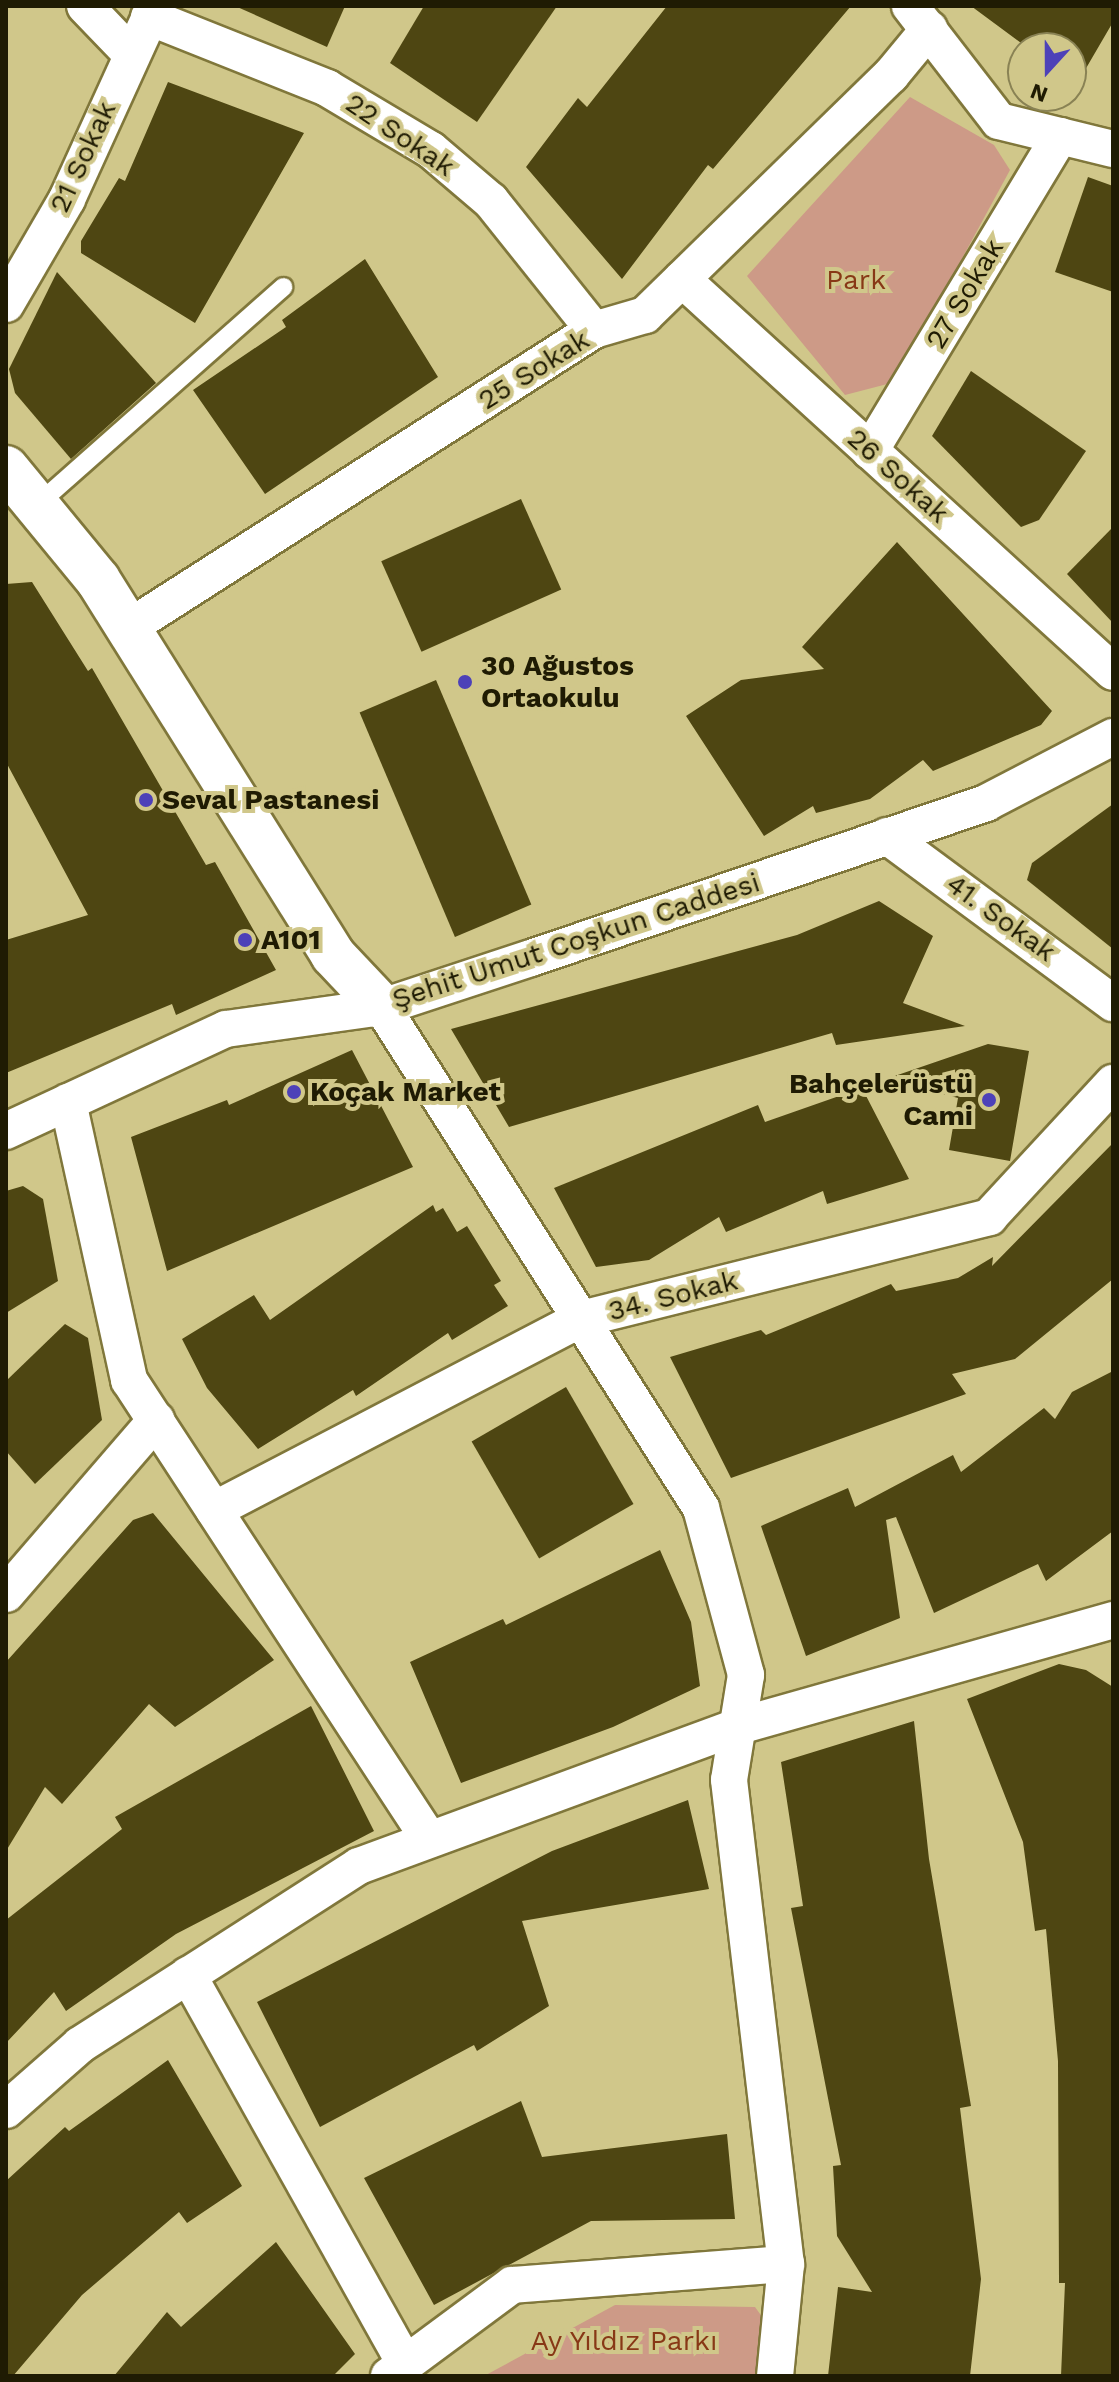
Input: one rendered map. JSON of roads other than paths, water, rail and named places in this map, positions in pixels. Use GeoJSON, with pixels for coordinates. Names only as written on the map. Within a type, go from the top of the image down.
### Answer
{"type":"FeatureCollection","features":[{"type":"Feature","properties":{"kind":"street"},"geometry":{"type":"LineString","coordinates":[[85,6],[130,53]]}},
{"type":"Feature","properties":{"kind":"street","name":"21 Sokak"},"geometry":{"type":"LineString","coordinates":[[6,304],[67,199],[130,53],[152,11]]}},
{"type":"Feature","properties":{"kind":"street","name":"22 Sokak"},"geometry":{"type":"LineString","coordinates":[[152,11],[327,88],[431,150],[491,201],[594,330]]}},
{"type":"Feature","properties":{"kind":"street"},"geometry":{"type":"LineString","coordinates":[[920,18],[999,121],[1113,149]]}},
{"type":"Feature","properties":{"kind":"street","name":"25 Sokak"},"geometry":{"type":"LineString","coordinates":[[128,628],[594,330],[645,315],[682,279],[920,18]]}},
{"type":"Feature","properties":{"kind":"street","name":"27 Sokak"},"geometry":{"type":"LineString","coordinates":[[870,451],[1060,136]]}},
{"type":"Feature","properties":{"kind":"street","name":"26 Sokak"},"geometry":{"type":"LineString","coordinates":[[682,279],[1113,672]]}},
{"type":"Feature","properties":{"kind":"street","name":"Şehit Umut Coşkun Caddesi"},"geometry":{"type":"LineString","coordinates":[[19,495],[128,628],[333,955],[382,1007],[986,803],[1113,737]]}},
{"type":"Feature","properties":{"kind":"street","name":"41. Sokak"},"geometry":{"type":"LineString","coordinates":[[887,836],[1113,1003]]}},
{"type":"Feature","properties":{"kind":"street"},"geometry":{"type":"LineString","coordinates":[[6,1131],[226,1029],[382,1007],[701,1508],[746,1675],[729,1780],[786,2264],[775,2376]]}},
{"type":"Feature","properties":{"kind":"street","name":"34. Sokak"},"geometry":{"type":"LineString","coordinates":[[214,1510],[581,1319],[989,1217],[1113,1083]]}},
{"type":"Feature","properties":{"kind":"street"},"geometry":{"type":"LineString","coordinates":[[68,1102],[129,1380],[429,1839]]}},
{"type":"Feature","properties":{"kind":"street"},"geometry":{"type":"LineString","coordinates":[[6,1594],[156,1420]]}},
{"type":"Feature","properties":{"kind":"street"},"geometry":{"type":"LineString","coordinates":[[6,2110],[80,2045],[359,1866],[739,1726],[1111,1625]]}},
{"type":"Feature","properties":{"kind":"street"},"geometry":{"type":"LineString","coordinates":[[188,1975],[397,2370],[512,2285],[786,2264]]}},
{"type":"Feature","properties":{"kind":"lane"},"geometry":{"type":"LineString","coordinates":[[19,495],[283,287]]}},
{"type":"Feature","properties":{"kind":"place","name":"30 Ağustos Ortaokulu"},"geometry":{"type":"Point","coordinates":[465,682]}},
{"type":"Feature","properties":{"kind":"place","name":"Seval Pastanesi"},"geometry":{"type":"Point","coordinates":[146,800]}},
{"type":"Feature","properties":{"kind":"place","name":"A101"},"geometry":{"type":"Point","coordinates":[245,940]}},
{"type":"Feature","properties":{"kind":"place","name":"Koçak Market"},"geometry":{"type":"Point","coordinates":[294,1092]}},
{"type":"Feature","properties":{"kind":"place","name":"Bahçelerüstü Cami"},"geometry":{"type":"Point","coordinates":[989,1100]}},
{"type":"Feature","properties":{"kind":"park label","name":"Park"},"geometry":{"type":"Point","coordinates":[856,280]}},
{"type":"Feature","properties":{"kind":"park label","name":"Ay Yıldız Parkı"},"geometry":{"type":"Point","coordinates":[624,2341]}}]}
